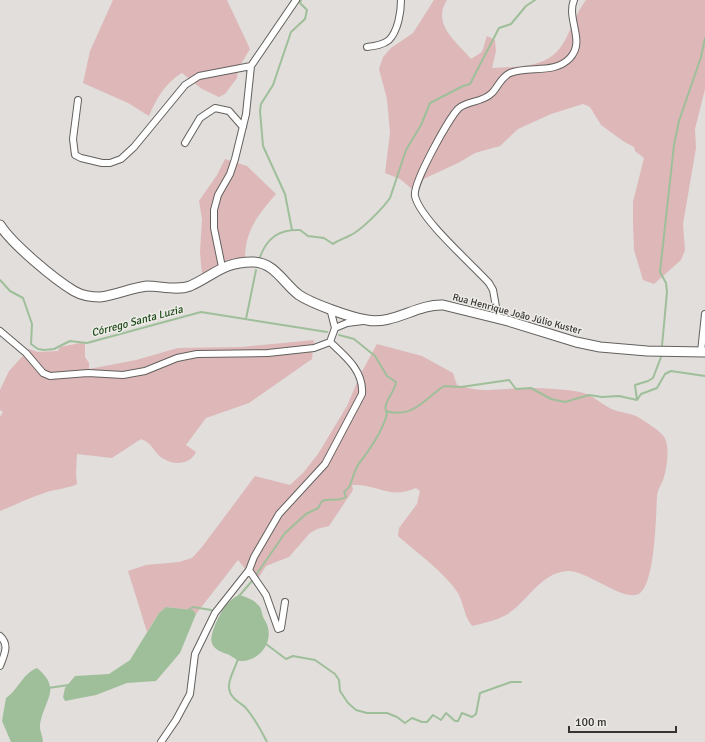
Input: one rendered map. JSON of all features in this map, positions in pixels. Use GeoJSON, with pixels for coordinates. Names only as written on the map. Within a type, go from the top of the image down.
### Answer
{"type":"FeatureCollection","features":[{"type":"Feature","properties":{"kind":"street"},"geometry":{"type":"LineString","coordinates":[[222,267],[214,228],[214,210],[218,196],[230,174],[243,127],[250,66],[296,0]]}},
{"type":"Feature","properties":{"kind":"street"},"geometry":{"type":"LineString","coordinates":[[367,47],[380,45],[389,40],[394,32],[399,15],[401,0]]}},
{"type":"Feature","properties":{"kind":"street"},"geometry":{"type":"LineString","coordinates":[[498,318],[493,290],[489,283],[436,229],[418,204],[414,191],[420,174],[451,118],[458,109],[464,104],[484,99],[492,93],[504,78],[512,72],[544,69],[563,63],[570,58],[575,50],[577,42],[571,17],[574,0]]}},
{"type":"Feature","properties":{"kind":"street"},"geometry":{"type":"LineString","coordinates":[[78,100],[73,139],[75,155],[90,161],[110,163],[126,155],[185,85],[198,76],[250,66]]}},
{"type":"Feature","properties":{"kind":"street"},"geometry":{"type":"LineString","coordinates":[[185,143],[200,118],[215,108],[229,112],[243,127]]}},
{"type":"Feature","properties":{"kind":"street","name":"Rua Henrique João Júlio Kuster"},"geometry":{"type":"LineString","coordinates":[[0,225],[30,257],[74,291],[82,294],[100,296],[139,287],[184,287],[222,267],[245,263],[263,264],[274,270],[299,295],[307,300],[367,321],[390,318],[435,305],[458,308],[498,318],[576,342],[600,347],[647,351],[703,352]]}},
{"type":"Feature","properties":{"kind":"street"},"geometry":{"type":"LineString","coordinates":[[0,331],[26,353],[43,373],[50,376],[88,373],[123,375],[145,371],[177,358],[197,354],[268,353],[314,348],[330,342],[335,328],[330,308]]}},
{"type":"Feature","properties":{"kind":"street"},"geometry":{"type":"LineString","coordinates":[[703,352],[705,314]]}},
{"type":"Feature","properties":{"kind":"street"},"geometry":{"type":"LineString","coordinates":[[335,328],[347,323],[367,321]]}},
{"type":"Feature","properties":{"kind":"street"},"geometry":{"type":"LineString","coordinates":[[160,742],[176,720],[190,694],[193,662],[200,641],[207,632],[218,607],[249,570],[260,546],[279,514],[325,464],[362,394],[362,382],[358,372],[330,342]]}},
{"type":"Feature","properties":{"kind":"street"},"geometry":{"type":"LineString","coordinates":[[249,570],[266,595],[278,629],[281,628],[285,602]]}},
{"type":"Feature","properties":{"kind":"street"},"geometry":{"type":"LineString","coordinates":[[0,636],[4,639],[6,649],[0,666]]}},
{"type":"Feature","properties":{"kind":"shaded area"},"geometry":{"type":"Polygon","coordinates":[[[113,0],[227,0],[250,49],[238,69],[237,78],[225,94],[219,97],[202,89],[182,73],[166,86],[149,116],[128,103],[83,83],[90,51],[113,0]]]}},
{"type":"Feature","properties":{"kind":"shaded area"},"geometry":{"type":"Polygon","coordinates":[[[434,0],[447,0],[443,9],[442,17],[444,25],[453,39],[471,59],[482,52],[487,36],[495,40],[496,51],[492,68],[523,66],[542,62],[550,57],[558,51],[564,42],[579,10],[586,0],[705,0],[705,89],[695,129],[696,148],[683,224],[685,250],[681,260],[654,284],[643,280],[634,250],[633,202],[644,158],[635,151],[634,147],[601,125],[590,107],[583,104],[551,114],[518,129],[500,146],[475,153],[458,163],[417,182],[412,189],[400,179],[385,173],[390,133],[387,99],[379,69],[383,57],[391,48],[413,33],[434,0]]]}},
{"type":"Feature","properties":{"kind":"shaded area"},"geometry":{"type":"Polygon","coordinates":[[[225,159],[247,166],[276,194],[258,216],[250,231],[247,240],[245,259],[214,267],[202,275],[200,252],[202,219],[199,201],[217,175],[225,159]]]}},
{"type":"Feature","properties":{"kind":"shaded area"},"geometry":{"type":"Polygon","coordinates":[[[314,340],[312,359],[249,403],[206,418],[186,445],[196,452],[194,456],[187,461],[182,463],[173,463],[168,461],[161,457],[149,444],[141,439],[112,458],[77,454],[77,484],[41,494],[0,511],[0,417],[3,412],[0,410],[0,390],[9,371],[29,349],[38,352],[58,351],[60,347],[85,342],[85,357],[89,363],[89,369],[136,360],[178,348],[241,347],[314,340]]]}},
{"type":"Feature","properties":{"kind":"shaded area"},"geometry":{"type":"Polygon","coordinates":[[[377,344],[422,356],[453,373],[457,385],[467,388],[493,390],[548,388],[584,393],[614,410],[638,417],[662,434],[667,445],[667,464],[657,496],[652,562],[649,576],[640,593],[633,595],[625,594],[584,575],[567,571],[548,577],[540,583],[519,605],[504,616],[493,621],[472,626],[469,622],[459,595],[448,580],[398,536],[399,528],[417,504],[420,491],[416,488],[407,491],[391,492],[362,485],[352,485],[353,490],[329,526],[317,529],[310,533],[289,557],[266,566],[256,582],[238,560],[196,614],[193,610],[166,607],[159,613],[147,632],[128,571],[146,565],[179,562],[192,558],[202,547],[255,476],[290,485],[303,473],[318,454],[347,406],[360,375],[377,344]]]}},
{"type":"Feature","properties":{"kind":"shaded area"},"geometry":{"type":"Polygon","coordinates":[[[239,595],[256,602],[260,607],[269,632],[266,646],[262,651],[257,656],[243,661],[239,661],[215,648],[211,638],[221,613],[230,601],[239,595]]]}},
{"type":"Feature","properties":{"kind":"shaded area"},"geometry":{"type":"Polygon","coordinates":[[[166,607],[193,610],[196,614],[180,653],[156,681],[127,683],[96,695],[65,701],[63,697],[65,688],[75,676],[109,674],[130,660],[159,613],[166,607]]]}},
{"type":"Feature","properties":{"kind":"shaded area"},"geometry":{"type":"Polygon","coordinates":[[[37,668],[45,675],[49,682],[50,688],[50,694],[40,724],[43,742],[11,742],[2,721],[6,698],[32,670],[37,668]]]}},
{"type":"Feature","properties":{"kind":"waterway"},"geometry":{"type":"LineString","coordinates":[[292,230],[285,194],[263,146],[260,111],[261,104],[273,85],[291,32],[305,19],[307,10],[300,3],[301,0]]}},
{"type":"Feature","properties":{"kind":"waterway"},"geometry":{"type":"LineString","coordinates":[[260,257],[270,240],[280,233],[300,230],[308,236],[324,238],[333,244],[354,233],[371,219],[390,198],[406,150],[421,125],[430,103],[470,84],[499,28],[511,24],[526,6],[535,0]]}},
{"type":"Feature","properties":{"kind":"waterway"},"geometry":{"type":"LineString","coordinates":[[662,346],[667,292],[666,283],[660,272],[674,145],[679,121],[701,57],[705,38]]}},
{"type":"Feature","properties":{"kind":"waterway"},"geometry":{"type":"LineString","coordinates":[[246,319],[256,270]]}},
{"type":"Feature","properties":{"kind":"waterway","name":"Córrego Santa Luzia"},"geometry":{"type":"LineString","coordinates":[[0,280],[10,291],[23,298],[32,324],[31,344],[38,349],[44,350],[54,349],[70,341],[87,343],[201,312],[327,332]]}},
{"type":"Feature","properties":{"kind":"waterway","name":"Córrego Santa Luzia"},"geometry":{"type":"LineString","coordinates":[[256,575],[285,533],[306,514],[318,508],[322,501],[346,497],[344,492],[350,486],[358,464],[375,440],[385,420],[387,414],[387,402],[396,382],[387,376],[375,356],[354,339],[339,335]]}},
{"type":"Feature","properties":{"kind":"waterway"},"geometry":{"type":"LineString","coordinates":[[637,400],[635,385],[653,378],[661,357]]}},
{"type":"Feature","properties":{"kind":"waterway"},"geometry":{"type":"LineString","coordinates":[[637,400],[641,394],[657,388],[665,374],[671,371],[705,376]]}},
{"type":"Feature","properties":{"kind":"waterway"},"geometry":{"type":"LineString","coordinates":[[386,411],[395,413],[411,410],[444,386],[461,387],[509,380],[516,389],[531,388],[551,399],[565,402],[589,395],[602,397],[619,396],[637,400]]}},
{"type":"Feature","properties":{"kind":"waterway","name":"Córrego Santa Luzia"},"geometry":{"type":"LineString","coordinates":[[239,596],[252,581]]}},
{"type":"Feature","properties":{"kind":"waterway","name":"Córrego Santa Luzia"},"geometry":{"type":"LineString","coordinates":[[187,611],[193,607],[211,610]]}},
{"type":"Feature","properties":{"kind":"waterway"},"geometry":{"type":"LineString","coordinates":[[266,644],[286,659],[293,656],[315,660],[335,674],[339,680],[340,691],[348,703],[356,710],[367,713],[387,713],[397,717],[405,723],[412,718],[422,722],[427,722],[433,715],[441,720],[446,713],[455,721],[458,721],[462,713],[472,717],[476,714],[480,693],[511,682],[521,682]]}},
{"type":"Feature","properties":{"kind":"waterway"},"geometry":{"type":"LineString","coordinates":[[238,658],[229,684],[231,694],[245,707],[260,728],[267,742]]}},
{"type":"Feature","properties":{"kind":"waterway","name":"Córrego Santa Luzia"},"geometry":{"type":"LineString","coordinates":[[48,688],[69,685]]}}]}
